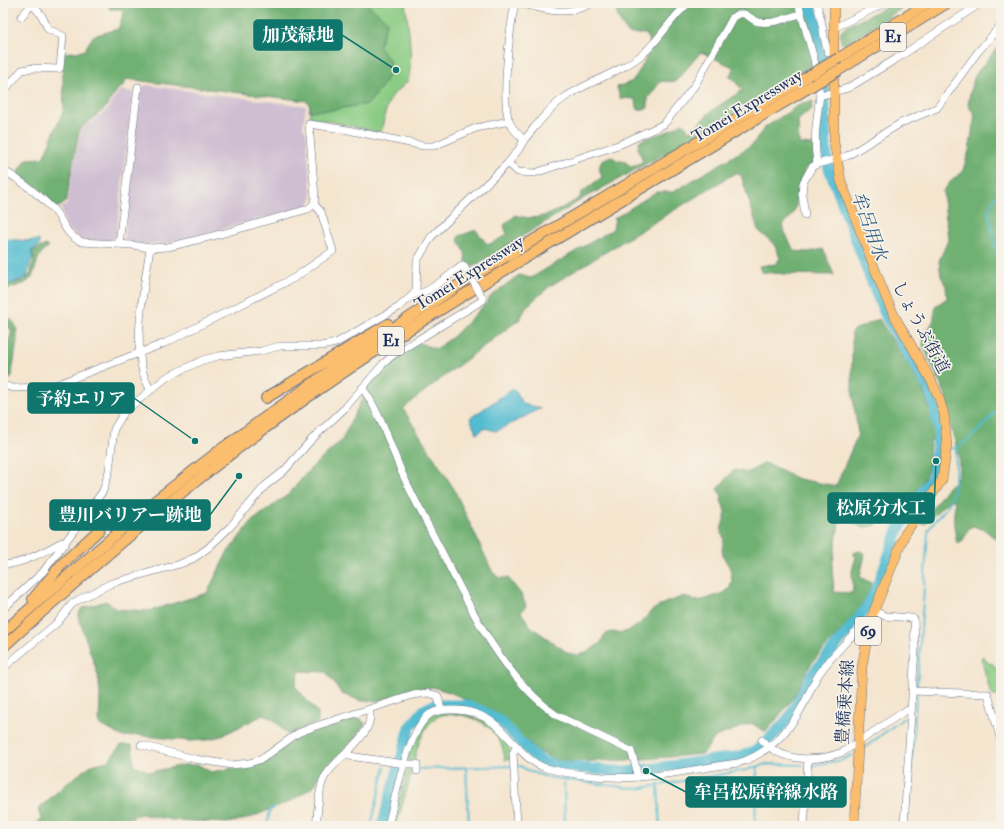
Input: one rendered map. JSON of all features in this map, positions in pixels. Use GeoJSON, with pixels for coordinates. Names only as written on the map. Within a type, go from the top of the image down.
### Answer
{"type":"FeatureCollection","features":[{"type":"Feature","properties":{"kind":"highway","name":"Tomei Expressway"},"geometry":{"type":"LineString","coordinates":[[5,631],[146,508],[224,447],[336,366],[425,306],[603,197],[812,74],[836,55],[928,3]]}},
{"type":"Feature","properties":{"kind":"highway","name":"Tomei Expressway"},"geometry":{"type":"LineString","coordinates":[[3,647],[152,516],[230,454],[300,402],[389,342],[476,287],[839,70],[947,3]]}},
{"type":"Feature","properties":{"kind":"highway"},"geometry":{"type":"LineString","coordinates":[[266,398],[383,326],[425,306]]}},
{"type":"Feature","properties":{"kind":"highway"},"geometry":{"type":"LineString","coordinates":[[5,631],[62,564],[99,530]]}},
{"type":"Feature","properties":{"kind":"main road","name":"しょうぶ街道"},"geometry":{"type":"LineString","coordinates":[[834,3],[836,55],[827,94],[834,142],[834,160],[850,208],[886,298],[895,317],[932,382],[939,398],[945,421],[947,455]]}},
{"type":"Feature","properties":{"kind":"main road","name":"豊橋乗本線"},"geometry":{"type":"LineString","coordinates":[[854,826],[862,667],[870,621],[905,534],[942,480],[947,455]]}},
{"type":"Feature","properties":{"kind":"street"},"geometry":{"type":"LineString","coordinates":[[515,3],[507,64],[509,120],[513,129],[524,140]]}},
{"type":"Feature","properties":{"kind":"street"},"geometry":{"type":"LineString","coordinates":[[519,3],[555,12],[579,8],[592,3]]}},
{"type":"Feature","properties":{"kind":"street"},"geometry":{"type":"LineString","coordinates":[[3,609],[45,574],[103,491],[109,471],[114,429],[125,411],[167,377],[177,371],[218,356],[261,351],[280,346],[321,346],[336,343],[399,307],[414,294],[417,285],[417,261],[431,238],[508,163],[524,140],[553,107],[562,99],[626,66],[645,52],[674,16],[689,3]]}},
{"type":"Feature","properties":{"kind":"street"},"geometry":{"type":"LineString","coordinates":[[798,3],[814,59],[827,94],[815,127],[815,148],[819,163]]}},
{"type":"Feature","properties":{"kind":"street"},"geometry":{"type":"LineString","coordinates":[[816,3],[822,21],[828,52],[836,55]]}},
{"type":"Feature","properties":{"kind":"street"},"geometry":{"type":"LineString","coordinates":[[834,28],[885,3]]}},
{"type":"Feature","properties":{"kind":"street"},"geometry":{"type":"LineString","coordinates":[[827,94],[848,88],[896,59],[981,3]]}},
{"type":"Feature","properties":{"kind":"street"},"geometry":{"type":"LineString","coordinates":[[3,92],[22,70],[28,68],[60,68],[63,36],[48,29],[42,16],[33,4],[21,17]]}},
{"type":"Feature","properties":{"kind":"street"},"geometry":{"type":"LineString","coordinates":[[508,163],[518,172],[535,173],[620,144],[658,128],[670,119],[695,86],[733,17],[738,14],[745,14],[758,22],[767,23],[800,14]]}},
{"type":"Feature","properties":{"kind":"street"},"geometry":{"type":"LineString","coordinates":[[804,215],[802,194],[803,183],[807,173],[819,163],[847,156],[909,118],[937,108],[1001,25]]}},
{"type":"Feature","properties":{"kind":"street"},"geometry":{"type":"LineString","coordinates":[[119,244],[138,87]]}},
{"type":"Feature","properties":{"kind":"street"},"geometry":{"type":"LineString","coordinates":[[3,386],[13,388],[50,387],[165,343],[272,290],[294,278],[329,255],[333,251],[321,212],[314,204],[309,124],[348,130],[424,146],[434,146],[476,128],[509,120]]}},
{"type":"Feature","properties":{"kind":"street"},"geometry":{"type":"LineString","coordinates":[[3,170],[14,176],[52,208],[69,235],[82,242],[119,244],[150,248],[168,247],[221,234],[308,209],[314,204]]}},
{"type":"Feature","properties":{"kind":"street"},"geometry":{"type":"LineString","coordinates":[[150,248],[143,299],[139,352],[142,372],[151,390]]}},
{"type":"Feature","properties":{"kind":"street"},"geometry":{"type":"LineString","coordinates":[[3,668],[58,622],[70,601],[112,583],[180,564],[194,558],[208,548],[230,527],[265,486],[284,471],[383,364],[394,355],[483,300],[482,296],[462,265],[436,285],[420,294],[414,294]]}},
{"type":"Feature","properties":{"kind":"street"},"geometry":{"type":"LineString","coordinates":[[362,388],[373,406],[414,500],[460,588],[499,654],[519,682],[545,707],[556,715],[631,751],[637,773]]}},
{"type":"Feature","properties":{"kind":"street"},"geometry":{"type":"LineString","coordinates":[[3,563],[6,565],[13,564],[34,557],[62,542],[65,544]]}},
{"type":"Feature","properties":{"kind":"street"},"geometry":{"type":"LineString","coordinates":[[874,611],[886,616],[914,619],[915,648],[913,691],[904,826]]}},
{"type":"Feature","properties":{"kind":"street"},"geometry":{"type":"LineString","coordinates":[[440,706],[462,710],[489,720],[532,761],[543,768],[613,777],[738,762],[752,759],[766,744],[796,718],[824,668],[863,623],[870,621]]}},
{"type":"Feature","properties":{"kind":"street"},"geometry":{"type":"LineString","coordinates":[[913,691],[988,694],[1001,741]]}},
{"type":"Feature","properties":{"kind":"street"},"geometry":{"type":"LineString","coordinates":[[141,745],[188,758],[232,765],[249,763],[262,759],[272,753],[298,733],[413,695],[428,693],[438,696],[440,706]]}},
{"type":"Feature","properties":{"kind":"street"},"geometry":{"type":"LineString","coordinates":[[388,826],[410,743],[416,730],[440,706]]}},
{"type":"Feature","properties":{"kind":"street"},"geometry":{"type":"LineString","coordinates":[[316,826],[322,782],[333,766],[346,754],[367,728],[370,718],[369,710]]}},
{"type":"Feature","properties":{"kind":"street"},"geometry":{"type":"LineString","coordinates":[[766,744],[784,755],[808,758],[835,755],[905,711],[911,710]]}},
{"type":"Feature","properties":{"kind":"street"},"geometry":{"type":"LineString","coordinates":[[517,746],[513,753],[517,826]]}},
{"type":"Feature","properties":{"kind":"street"},"geometry":{"type":"LineString","coordinates":[[346,754],[349,756],[394,761],[404,764],[417,764],[417,769]]}},
{"type":"Feature","properties":{"kind":"street"},"geometry":{"type":"LineString","coordinates":[[804,826],[808,758]]}},
{"type":"Feature","properties":{"kind":"shaded area"},"geometry":{"type":"Polygon","coordinates":[[[146,85],[306,106],[303,127],[306,132],[312,199],[307,207],[168,243],[138,244],[124,240],[139,91],[146,85]]]}},
{"type":"Feature","properties":{"kind":"shaded area"},"geometry":{"type":"Polygon","coordinates":[[[120,90],[133,92],[116,238],[109,242],[80,240],[67,228],[61,208],[67,204],[80,131],[107,109],[120,90]]]}},
{"type":"Feature","properties":{"kind":"shaded area"},"geometry":{"type":"Polygon","coordinates":[[[936,435],[940,437],[943,452],[940,472],[933,480],[935,470],[930,470],[933,442],[936,435]]]}},
{"type":"Feature","properties":{"kind":"green space"},"geometry":{"type":"Polygon","coordinates":[[[111,3],[366,3],[387,21],[379,47],[390,63],[389,74],[383,85],[368,104],[331,110],[309,111],[310,106],[307,101],[126,79],[124,86],[118,89],[105,108],[79,130],[66,202],[59,207],[53,207],[16,175],[27,159],[43,158],[64,109],[62,53],[84,51],[93,36],[118,29],[124,12],[121,9],[109,9],[111,3]]]}},
{"type":"Feature","properties":{"kind":"green space"},"geometry":{"type":"Polygon","coordinates":[[[361,3],[405,3],[409,30],[409,77],[402,87],[390,99],[385,113],[381,133],[310,117],[310,106],[361,3]]]}},
{"type":"Feature","properties":{"kind":"green space"},"geometry":{"type":"Polygon","coordinates":[[[619,3],[804,3],[817,36],[818,62],[685,143],[584,198],[473,267],[470,266],[466,262],[464,251],[458,240],[459,236],[476,230],[486,243],[490,244],[507,235],[504,225],[516,215],[533,218],[557,211],[580,198],[581,193],[602,177],[599,168],[602,160],[611,156],[618,161],[624,161],[632,167],[643,161],[638,149],[639,141],[666,132],[683,123],[690,132],[711,111],[743,90],[729,76],[735,68],[701,52],[675,82],[661,81],[648,98],[648,108],[638,110],[635,99],[620,98],[617,87],[633,81],[651,47],[646,34],[629,34],[619,20],[617,7],[619,3]]]}},
{"type":"Feature","properties":{"kind":"green space"},"geometry":{"type":"Polygon","coordinates":[[[893,3],[910,3],[846,44],[841,43],[840,33],[846,27],[893,3]]]}},
{"type":"Feature","properties":{"kind":"green space"},"geometry":{"type":"Polygon","coordinates":[[[1001,43],[1001,538],[997,540],[985,530],[973,526],[969,528],[962,542],[957,543],[954,525],[954,500],[948,501],[925,524],[921,524],[946,489],[956,480],[959,473],[959,457],[950,424],[946,396],[923,345],[925,332],[933,322],[936,306],[947,298],[946,286],[941,276],[939,261],[948,240],[943,191],[953,179],[962,173],[969,151],[975,115],[968,105],[971,87],[976,74],[1001,43]]]}},
{"type":"Feature","properties":{"kind":"green space"},"geometry":{"type":"Polygon","coordinates":[[[814,101],[811,110],[798,120],[799,144],[814,145],[817,124],[821,118],[818,160],[805,171],[800,182],[797,203],[794,211],[782,226],[794,251],[808,252],[823,249],[834,275],[761,272],[759,266],[776,264],[780,258],[774,244],[758,230],[741,175],[735,173],[550,286],[527,306],[520,319],[403,409],[454,489],[492,571],[499,578],[508,578],[521,594],[526,606],[521,612],[530,626],[568,653],[577,655],[586,653],[601,643],[604,635],[610,632],[621,633],[631,630],[642,622],[651,611],[667,602],[685,596],[695,601],[703,600],[724,593],[730,588],[732,580],[730,568],[723,556],[722,549],[724,539],[721,530],[726,513],[721,500],[722,496],[717,489],[734,470],[747,473],[765,463],[798,479],[836,486],[858,434],[852,389],[852,331],[879,319],[922,387],[934,421],[936,431],[930,443],[928,470],[922,483],[900,513],[884,514],[876,525],[864,528],[840,516],[832,568],[834,592],[853,593],[852,571],[856,557],[853,553],[860,551],[865,554],[860,577],[871,583],[869,593],[856,614],[812,663],[793,698],[766,732],[751,723],[715,737],[703,754],[632,760],[560,762],[539,752],[493,711],[449,692],[432,687],[376,701],[361,701],[342,694],[326,672],[300,671],[295,686],[318,713],[318,722],[288,735],[274,720],[263,715],[221,736],[206,740],[190,741],[137,735],[123,737],[99,724],[100,695],[98,675],[78,616],[81,609],[106,601],[116,609],[149,611],[207,593],[227,553],[252,521],[289,494],[310,469],[342,440],[370,382],[388,362],[416,342],[436,349],[454,336],[491,296],[519,275],[531,278],[613,229],[615,218],[656,192],[673,192],[752,145],[764,128],[802,103],[814,101]]]}},
{"type":"Feature","properties":{"kind":"green space"},"geometry":{"type":"Polygon","coordinates":[[[46,245],[48,248],[40,255],[31,278],[25,283],[3,291],[3,286],[24,280],[31,274],[31,267],[34,259],[32,251],[46,245]]]}},
{"type":"Feature","properties":{"kind":"green space"},"geometry":{"type":"Polygon","coordinates":[[[3,309],[5,314],[15,324],[17,329],[17,342],[12,376],[9,380],[3,377],[3,360],[12,331],[3,321],[3,309]]]}},
{"type":"Feature","properties":{"kind":"green space"},"geometry":{"type":"Polygon","coordinates":[[[983,656],[989,664],[992,663],[999,672],[1001,671],[1001,696],[993,696],[990,691],[981,658],[983,656]]]}},
{"type":"Feature","properties":{"kind":"green space"},"geometry":{"type":"Polygon","coordinates":[[[459,712],[478,718],[494,727],[505,740],[509,748],[511,759],[505,760],[500,743],[496,736],[485,725],[470,717],[449,714],[437,717],[428,725],[417,748],[414,760],[412,762],[408,761],[416,735],[428,718],[437,713],[459,712]]]}},
{"type":"Feature","properties":{"kind":"green space"},"geometry":{"type":"Polygon","coordinates":[[[360,718],[365,724],[345,751],[327,765],[313,787],[291,801],[247,819],[226,823],[173,820],[141,814],[121,819],[110,826],[34,826],[41,819],[38,809],[91,765],[108,761],[121,745],[132,745],[134,765],[150,772],[184,765],[199,765],[211,772],[256,764],[279,751],[296,738],[317,727],[360,718]]]}},
{"type":"Feature","properties":{"kind":"green space"},"geometry":{"type":"Polygon","coordinates":[[[412,768],[396,826],[391,826],[408,769],[412,768]]]}},
{"type":"Feature","properties":{"kind":"green space"},"geometry":{"type":"Polygon","coordinates":[[[133,818],[132,826],[114,826],[124,820],[133,818]]]}},
{"type":"Feature","properties":{"kind":"water"},"geometry":{"type":"Polygon","coordinates":[[[7,239],[27,241],[39,240],[39,246],[31,251],[33,258],[30,263],[27,277],[10,284],[3,284],[3,262],[7,252],[5,242],[7,239]]]}},
{"type":"Feature","properties":{"kind":"water"},"geometry":{"type":"Polygon","coordinates":[[[513,389],[516,391],[523,404],[541,408],[501,429],[496,431],[484,428],[477,434],[470,418],[513,389]]]}},
{"type":"Feature","properties":{"kind":"waterway"},"geometry":{"type":"LineString","coordinates":[[382,826],[410,727],[424,710],[434,705],[465,705],[482,711],[500,721],[530,752],[541,761],[556,766],[627,772],[736,757],[750,753],[761,747],[791,715],[812,675],[866,609],[876,590],[899,528],[933,476],[939,431],[934,403],[929,389],[887,318],[876,293],[829,168],[826,145],[823,53],[818,27],[809,3]]}},
{"type":"Feature","properties":{"kind":"waterway"},"geometry":{"type":"LineString","coordinates":[[1001,155],[999,167],[1001,186]]}},
{"type":"Feature","properties":{"kind":"waterway"},"geometry":{"type":"LineString","coordinates":[[1001,187],[988,211],[1001,275]]}},
{"type":"Feature","properties":{"kind":"waterway"},"geometry":{"type":"LineString","coordinates":[[1001,331],[999,343],[1001,355]]}},
{"type":"Feature","properties":{"kind":"waterway"},"geometry":{"type":"LineString","coordinates":[[950,449],[957,447],[970,438],[1001,406]]}},
{"type":"Feature","properties":{"kind":"waterway"},"geometry":{"type":"LineString","coordinates":[[910,782],[928,532],[932,524],[945,510],[950,501],[955,482],[956,448]]}},
{"type":"Feature","properties":{"kind":"waterway","name":"牟呂用水"},"geometry":{"type":"LineString","coordinates":[[937,449],[943,449]]}},
{"type":"Feature","properties":{"kind":"waterway"},"geometry":{"type":"LineString","coordinates":[[864,748],[904,718]]}},
{"type":"Feature","properties":{"kind":"waterway"},"geometry":{"type":"LineString","coordinates":[[809,766],[842,760],[852,755]]}},
{"type":"Feature","properties":{"kind":"waterway"},"geometry":{"type":"LineString","coordinates":[[516,766],[520,766],[531,772],[547,777],[637,789],[746,770],[767,764],[803,765]]}},
{"type":"Feature","properties":{"kind":"waterway"},"geometry":{"type":"LineString","coordinates":[[418,769],[512,766]]}},
{"type":"Feature","properties":{"kind":"waterway"},"geometry":{"type":"LineString","coordinates":[[371,826],[385,767]]}},
{"type":"Feature","properties":{"kind":"waterway"},"geometry":{"type":"LineString","coordinates":[[755,826],[757,767]]}},
{"type":"Feature","properties":{"kind":"waterway"},"geometry":{"type":"LineString","coordinates":[[466,768],[469,826]]}},
{"type":"Feature","properties":{"kind":"waterway"},"geometry":{"type":"LineString","coordinates":[[564,783],[565,826]]}},
{"type":"Feature","properties":{"kind":"waterway"},"geometry":{"type":"LineString","coordinates":[[658,784],[660,826]]}},
{"type":"Feature","properties":{"kind":"waterway"},"geometry":{"type":"LineString","coordinates":[[909,805],[910,791]]}},
{"type":"Feature","properties":{"kind":"waterway"},"geometry":{"type":"LineString","coordinates":[[267,826],[270,810],[274,808]]}},
{"type":"Feature","properties":{"kind":"place","name":"加茂緑地"},"geometry":{"type":"Point","coordinates":[396,70]}},
{"type":"Feature","properties":{"kind":"place","name":"予約エリア"},"geometry":{"type":"Point","coordinates":[195,441]}},
{"type":"Feature","properties":{"kind":"place","name":"松原分水工"},"geometry":{"type":"Point","coordinates":[936,461]}},
{"type":"Feature","properties":{"kind":"place","name":"豊川バリアー跡地"},"geometry":{"type":"Point","coordinates":[239,476]}},
{"type":"Feature","properties":{"kind":"place","name":"牟呂松原幹線水路"},"geometry":{"type":"Point","coordinates":[646,771]}}]}
